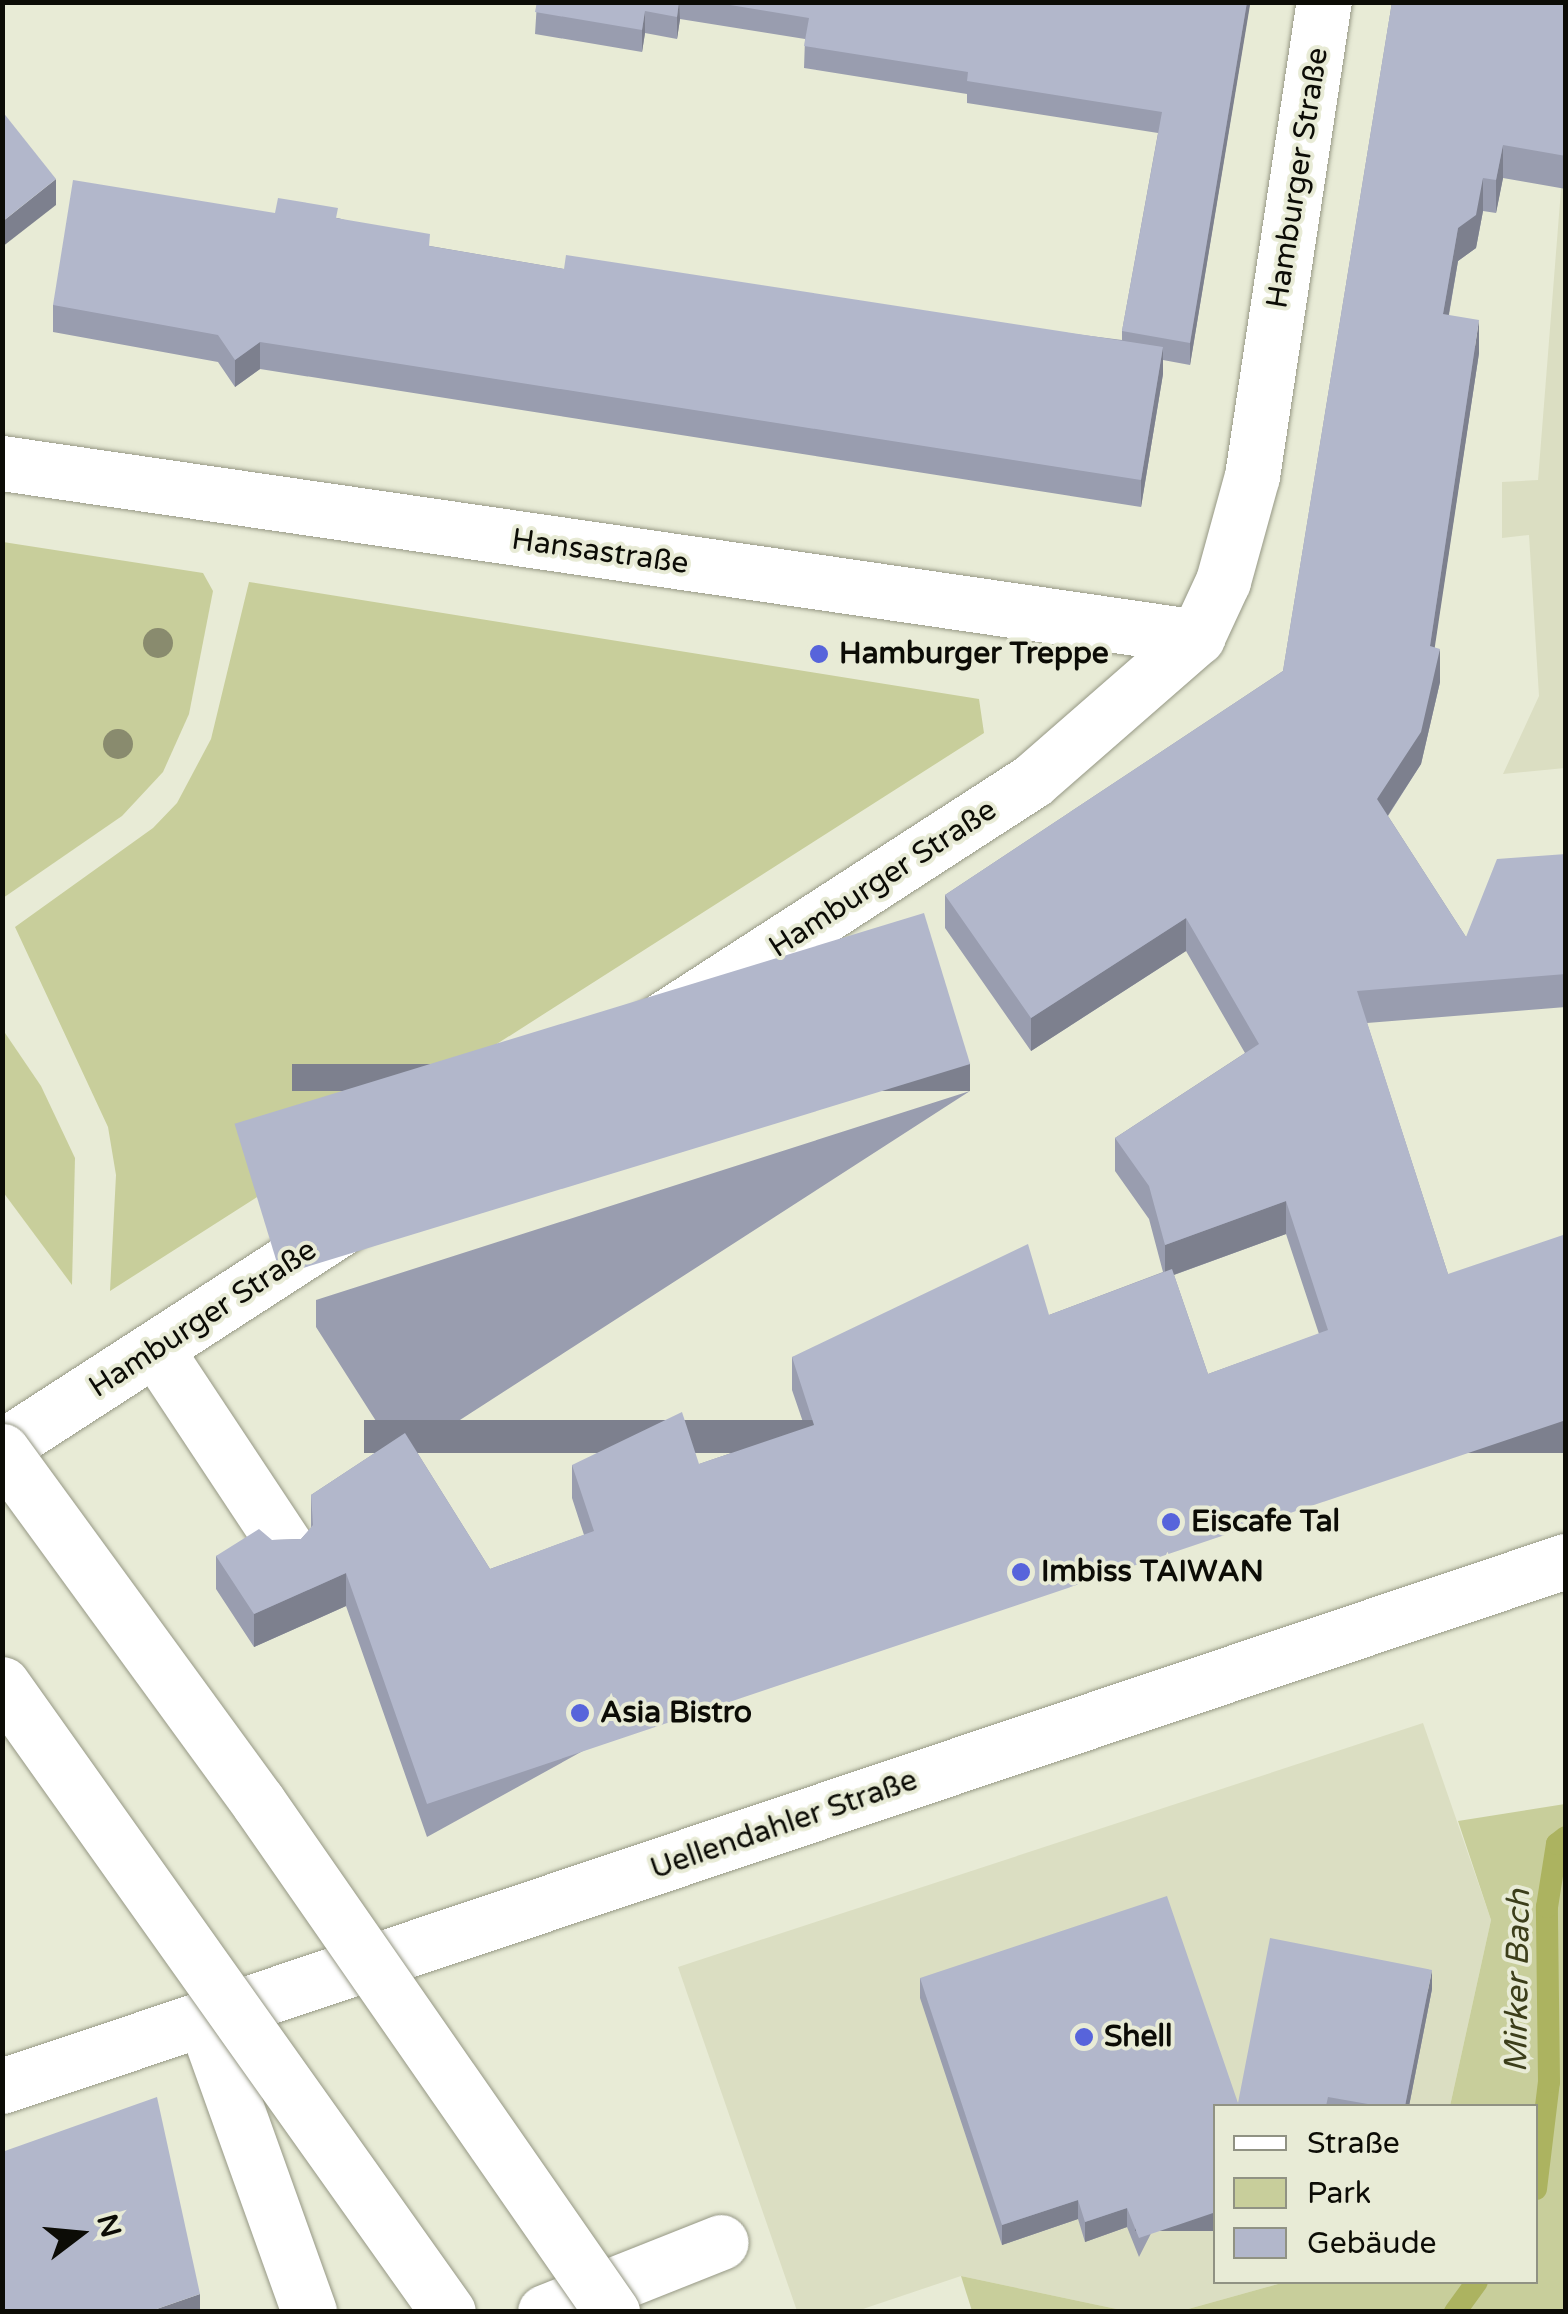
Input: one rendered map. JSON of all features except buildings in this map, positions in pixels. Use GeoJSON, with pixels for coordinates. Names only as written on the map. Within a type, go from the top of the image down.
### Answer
{"type":"FeatureCollection","features":[{"type":"Feature","properties":{"kind":"main road","name":"Hamburger Straße"},"geometry":{"type":"LineString","coordinates":[[2,1449],[1032,782],[1197,637],[1224,581],[1252,476],[1324,2]]}},
{"type":"Feature","properties":{"kind":"main road","name":"Hansastraße"},"geometry":{"type":"LineString","coordinates":[[2,463],[1197,637]]}},
{"type":"Feature","properties":{"kind":"main road"},"geometry":{"type":"LineString","coordinates":[[156,1350],[285,1545]]}},
{"type":"Feature","properties":{"kind":"main road"},"geometry":{"type":"LineString","coordinates":[[2,1449],[269,1818],[612,2312]]}},
{"type":"Feature","properties":{"kind":"main road","name":"Uellendahler Straße"},"geometry":{"type":"LineString","coordinates":[[2,2086],[1566,1561]]}},
{"type":"Feature","properties":{"kind":"main road"},"geometry":{"type":"LineString","coordinates":[[2,1684],[448,2312]]}},
{"type":"Feature","properties":{"kind":"main road"},"geometry":{"type":"LineString","coordinates":[[205,2021],[309,2312]]}},
{"type":"Feature","properties":{"kind":"main road"},"geometry":{"type":"LineString","coordinates":[[545,2312],[721,2242]]}},
{"type":"Feature","properties":{"kind":"shaded area"},"geometry":{"type":"Polygon","coordinates":[[[1565,139],[1565,768],[1503,774],[1539,696],[1529,535],[1502,538],[1502,482],[1538,480],[1565,139]]]}},
{"type":"Feature","properties":{"kind":"shaded area","name":"Shell"},"geometry":{"type":"Polygon","coordinates":[[[1423,1723],[1491,1920],[1450,2104],[1213,2104],[1213,2284],[1278,2284],[1181,2311],[1126,2311],[961,2276],[857,2311],[797,2311],[678,1967],[1423,1723]]]}},
{"type":"Feature","properties":{"kind":"green space"},"geometry":{"type":"Polygon","coordinates":[[[3,542],[203,573],[213,591],[189,714],[163,772],[122,816],[3,898],[3,542]]]}},
{"type":"Feature","properties":{"kind":"green space"},"geometry":{"type":"Polygon","coordinates":[[[249,582],[979,699],[984,733],[110,1291],[116,1175],[108,1127],[15,927],[153,828],[177,803],[211,739],[249,582]]]}},
{"type":"Feature","properties":{"kind":"green space"},"geometry":{"type":"Polygon","coordinates":[[[3,1030],[41,1086],[75,1158],[72,1285],[3,1192],[3,1030]]]}},
{"type":"Feature","properties":{"kind":"green space"},"geometry":{"type":"Polygon","coordinates":[[[1565,1804],[1565,2311],[1181,2311],[1278,2284],[1538,2284],[1538,2104],[1450,2104],[1491,1920],[1458,1821],[1565,1804]]]}},
{"type":"Feature","properties":{"kind":"green space"},"geometry":{"type":"Polygon","coordinates":[[[961,2276],[1126,2311],[972,2311],[961,2276]]]}},
{"type":"Feature","properties":{"kind":"waterway","name":"Mirker Bach"},"geometry":{"type":"LineString","coordinates":[[1538,2173],[1549,2082],[1547,1907],[1557,1844],[1566,1837]]}},
{"type":"Feature","properties":{"kind":"waterway","name":"Mirker Bach"},"geometry":{"type":"LineString","coordinates":[[1455,2312],[1476,2284]]}},
{"type":"Feature","properties":{"kind":"place","name":"Hamburger Treppe"},"geometry":{"type":"Point","coordinates":[819,654]}},
{"type":"Feature","properties":{"kind":"place","name":"Eiscafe Tal"},"geometry":{"type":"Point","coordinates":[1171,1522]}},
{"type":"Feature","properties":{"kind":"place","name":"Imbiss TAIWAN"},"geometry":{"type":"Point","coordinates":[1021,1572]}},
{"type":"Feature","properties":{"kind":"place","name":"Asia Bistro"},"geometry":{"type":"Point","coordinates":[580,1713]}},
{"type":"Feature","properties":{"kind":"place","name":"Shell"},"geometry":{"type":"Point","coordinates":[1084,2037]}}]}
